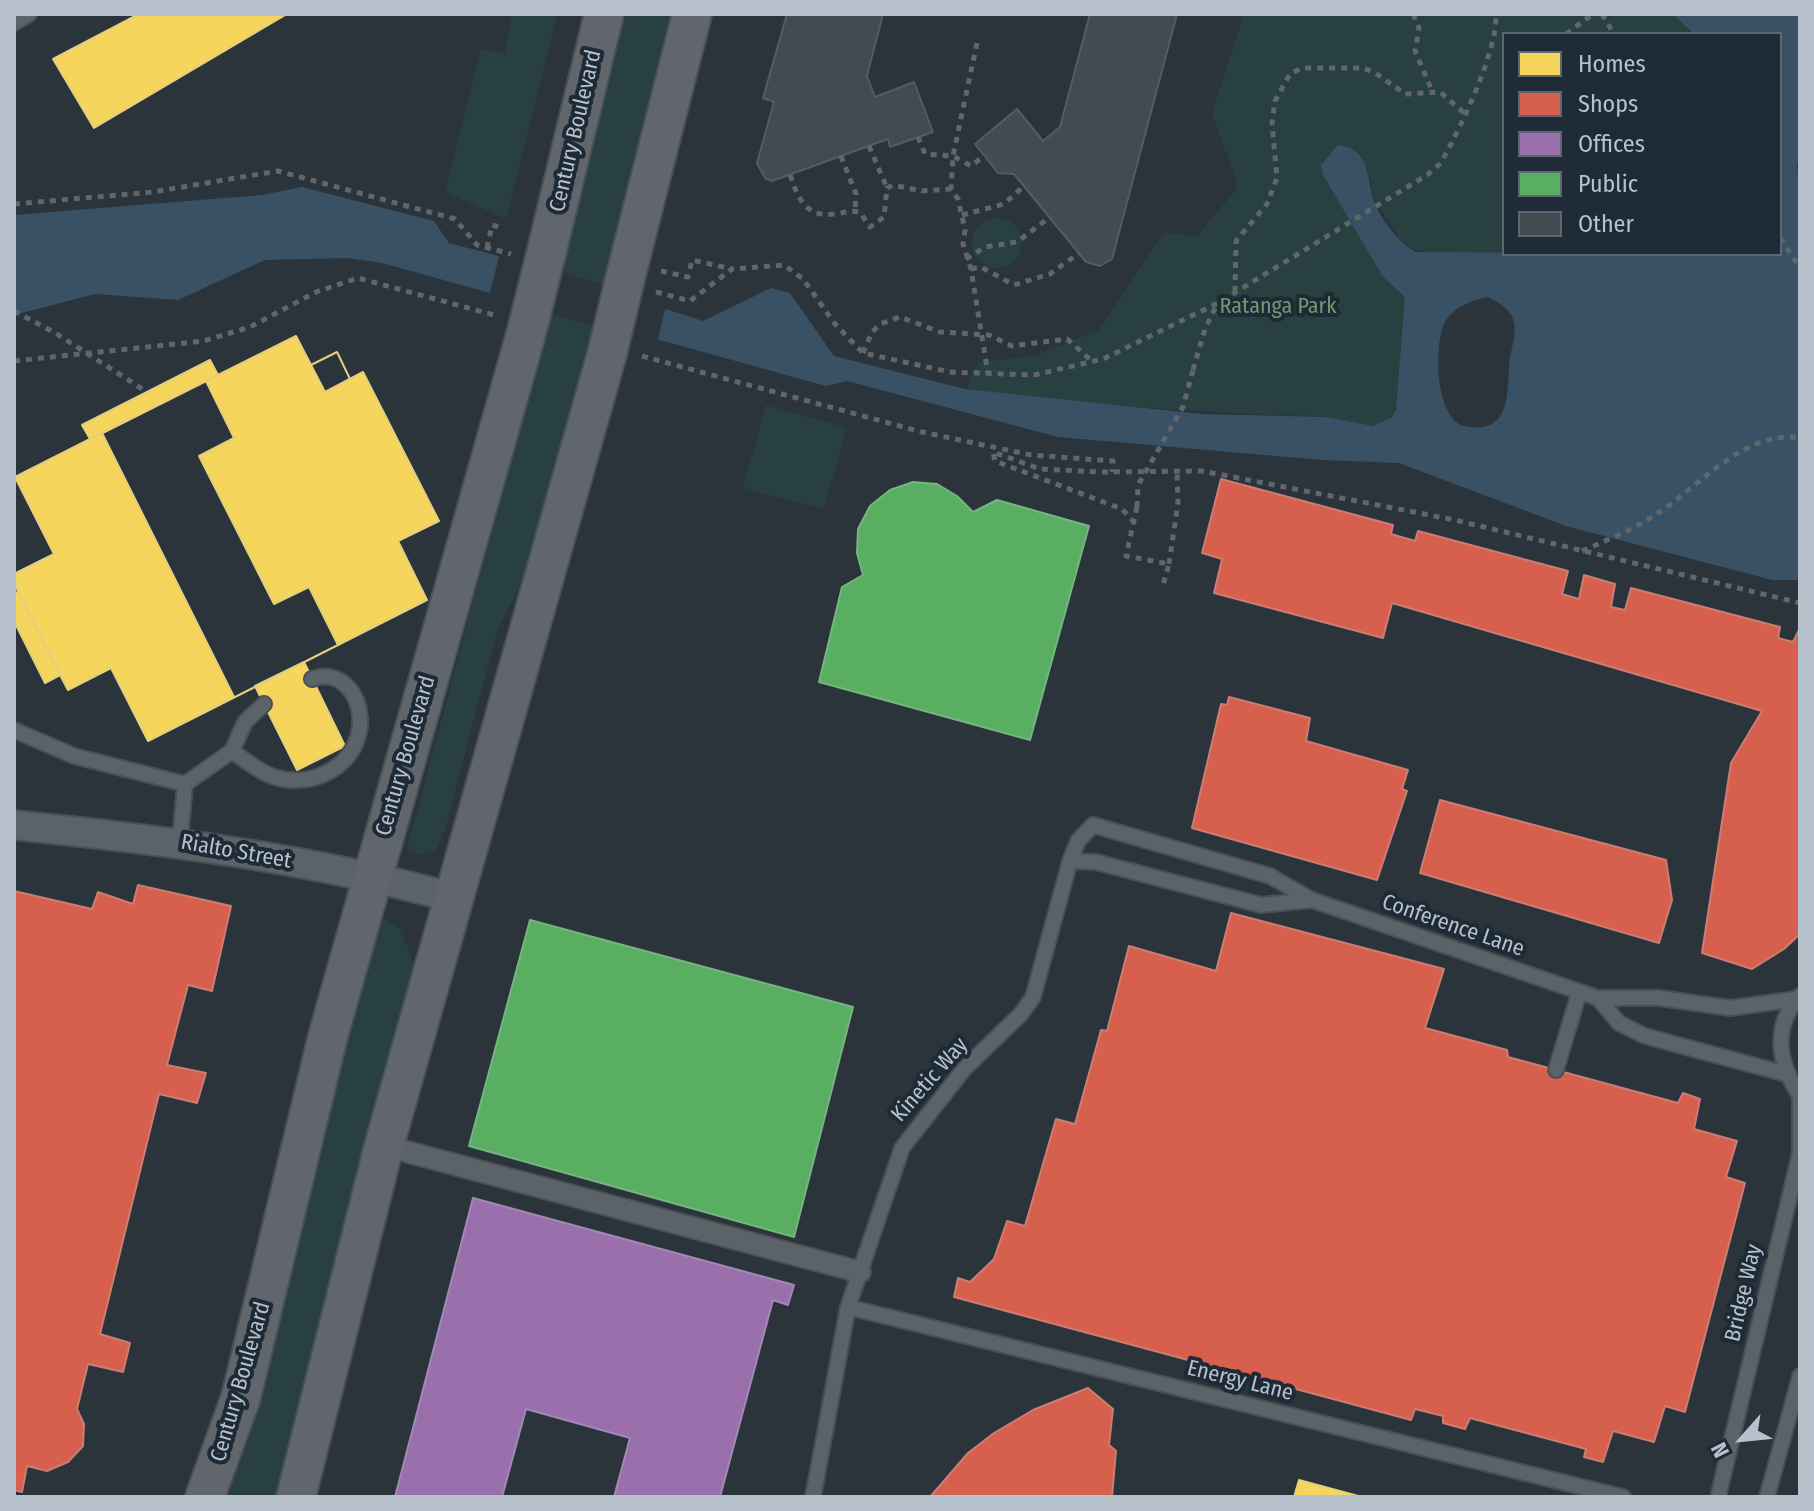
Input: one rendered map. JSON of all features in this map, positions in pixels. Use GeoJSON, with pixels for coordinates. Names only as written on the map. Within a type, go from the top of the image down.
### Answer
{"type":"FeatureCollection","features":[{"type":"Feature","properties":{"kind":"main road","name":"Century Boulevard"},"geometry":{"type":"LineString","coordinates":[[205,1497],[241,1397],[328,1036],[532,253],[604,14]]}},
{"type":"Feature","properties":{"kind":"main road"},"geometry":{"type":"LineString","coordinates":[[296,1497],[384,1146],[454,898],[645,277],[692,14]]}},
{"type":"Feature","properties":{"kind":"street","name":"Rialto Street"},"geometry":{"type":"LineString","coordinates":[[14,825],[180,842],[372,875],[454,898]]}},
{"type":"Feature","properties":{"kind":"street"},"geometry":{"type":"LineString","coordinates":[[404,1151],[860,1272]]}},
{"type":"Feature","properties":{"kind":"lane"},"geometry":{"type":"LineString","coordinates":[[14,23],[29,14]]}},
{"type":"Feature","properties":{"kind":"lane"},"geometry":{"type":"LineString","coordinates":[[232,751],[276,778],[296,781],[318,777],[350,757],[361,726],[353,694],[327,677],[312,679]]}},
{"type":"Feature","properties":{"kind":"lane"},"geometry":{"type":"LineString","coordinates":[[14,730],[74,756],[185,784],[232,751],[245,722],[264,704]]}},
{"type":"Feature","properties":{"kind":"lane"},"geometry":{"type":"LineString","coordinates":[[180,842],[185,784]]}},
{"type":"Feature","properties":{"kind":"lane","name":"Kinetic Way"},"geometry":{"type":"LineString","coordinates":[[813,1497],[848,1307],[902,1148],[912,1130],[965,1068],[1021,1014],[1033,997],[1070,861],[1078,841],[1093,825]]}},
{"type":"Feature","properties":{"kind":"lane","name":"Conference Lane"},"geometry":{"type":"LineString","coordinates":[[1093,825],[1270,876],[1312,900],[1579,993]]}},
{"type":"Feature","properties":{"kind":"lane","name":"Conference Lane"},"geometry":{"type":"LineString","coordinates":[[1070,861],[1096,862],[1261,905],[1312,900]]}},
{"type":"Feature","properties":{"kind":"lane"},"geometry":{"type":"LineString","coordinates":[[1556,1070],[1579,993],[1598,998],[1659,998],[1730,1008],[1798,997]]}},
{"type":"Feature","properties":{"kind":"lane","name":"Bridge Way"},"geometry":{"type":"LineString","coordinates":[[1718,1497],[1800,1153],[1800,1097],[1786,1074],[1780,1048],[1783,1022],[1798,997]]}},
{"type":"Feature","properties":{"kind":"lane"},"geometry":{"type":"LineString","coordinates":[[1598,998],[1619,1023],[1645,1036],[1786,1074]]}},
{"type":"Feature","properties":{"kind":"lane","name":"Energy Lane"},"geometry":{"type":"LineString","coordinates":[[848,1307],[1623,1497]]}},
{"type":"Feature","properties":{"kind":"lane"},"geometry":{"type":"LineString","coordinates":[[1767,1497],[1800,1376]]}},
{"type":"Feature","properties":{"kind":"lane","name":"Kinetic Way"},"geometry":{"type":"LineString","coordinates":[[802,1497],[815,1476]]}},
{"type":"Feature","properties":{"kind":"lane"},"geometry":{"type":"LineString","coordinates":[[1552,1497],[1558,1481]]}},
{"type":"Feature","properties":{"kind":"path"},"geometry":{"type":"LineString","coordinates":[[1413,14],[1419,28],[1415,51],[1433,93]]}},
{"type":"Feature","properties":{"kind":"path"},"geometry":{"type":"LineString","coordinates":[[645,277],[688,277],[692,260],[732,269],[784,265],[803,279],[835,324],[863,353],[950,372],[988,374],[1034,375],[1093,362],[1218,303],[1415,184],[1443,160],[1494,40],[1496,14]]}},
{"type":"Feature","properties":{"kind":"path"},"geometry":{"type":"LineString","coordinates":[[1569,32],[1593,14]]}},
{"type":"Feature","properties":{"kind":"path"},"geometry":{"type":"LineString","coordinates":[[1602,14],[1613,32]]}},
{"type":"Feature","properties":{"kind":"path"},"geometry":{"type":"LineString","coordinates":[[1494,40],[1502,41]]}},
{"type":"Feature","properties":{"kind":"path"},"geometry":{"type":"LineString","coordinates":[[977,43],[953,156],[951,189],[961,215],[966,259],[971,269],[988,374]]}},
{"type":"Feature","properties":{"kind":"path"},"geometry":{"type":"LineString","coordinates":[[1235,292],[1236,241],[1267,204],[1277,178],[1272,123],[1275,101],[1290,74],[1302,68],[1362,68],[1374,72],[1405,94],[1440,92],[1464,113]]}},
{"type":"Feature","properties":{"kind":"path"},"geometry":{"type":"LineString","coordinates":[[918,137],[925,154],[953,156],[971,166],[984,156]]}},
{"type":"Feature","properties":{"kind":"path"},"geometry":{"type":"LineString","coordinates":[[790,175],[799,200],[807,209],[828,215],[855,211],[865,217],[870,227],[884,217],[887,188],[869,146]]}},
{"type":"Feature","properties":{"kind":"path"},"geometry":{"type":"LineString","coordinates":[[841,156],[856,194],[855,211]]}},
{"type":"Feature","properties":{"kind":"path"},"geometry":{"type":"LineString","coordinates":[[14,204],[153,192],[278,171],[455,219],[477,245],[532,253]]}},
{"type":"Feature","properties":{"kind":"path"},"geometry":{"type":"LineString","coordinates":[[887,188],[893,185],[922,191],[951,189]]}},
{"type":"Feature","properties":{"kind":"path"},"geometry":{"type":"LineString","coordinates":[[961,215],[1004,204],[1024,186]]}},
{"type":"Feature","properties":{"kind":"path"},"geometry":{"type":"LineString","coordinates":[[966,259],[985,247],[1017,242],[1050,217]]}},
{"type":"Feature","properties":{"kind":"path"},"geometry":{"type":"LineString","coordinates":[[487,248],[492,225],[504,228]]}},
{"type":"Feature","properties":{"kind":"path"},"geometry":{"type":"LineString","coordinates":[[1782,241],[1800,268]]}},
{"type":"Feature","properties":{"kind":"path"},"geometry":{"type":"LineString","coordinates":[[971,269],[981,267],[1014,285],[1050,274],[1079,253]]}},
{"type":"Feature","properties":{"kind":"path"},"geometry":{"type":"LineString","coordinates":[[645,277],[690,301],[732,269]]}},
{"type":"Feature","properties":{"kind":"path"},"geometry":{"type":"LineString","coordinates":[[14,361],[204,341],[250,327],[316,292],[358,278],[514,326]]}},
{"type":"Feature","properties":{"kind":"path"},"geometry":{"type":"LineString","coordinates":[[1169,564],[1126,556],[1135,523],[1138,485],[1183,407],[1205,329],[1218,303]]}},
{"type":"Feature","properties":{"kind":"path"},"geometry":{"type":"LineString","coordinates":[[14,311],[57,334],[147,392]]}},
{"type":"Feature","properties":{"kind":"path"},"geometry":{"type":"LineString","coordinates":[[863,353],[872,332],[880,324],[900,317],[940,332],[983,335],[1022,347],[1067,339],[1093,362]]}},
{"type":"Feature","properties":{"kind":"path"},"geometry":{"type":"LineString","coordinates":[[622,354],[922,432],[1031,455],[1113,461],[1112,472]]}},
{"type":"Feature","properties":{"kind":"path"},"geometry":{"type":"LineString","coordinates":[[1581,551],[1656,515],[1752,445],[1771,437],[1800,438]]}},
{"type":"Feature","properties":{"kind":"path"},"geometry":{"type":"LineString","coordinates":[[1135,523],[1122,509],[995,461],[992,456],[999,452],[1040,469],[1202,471],[1455,520],[1800,603]]}},
{"type":"Feature","properties":{"kind":"path"},"geometry":{"type":"LineString","coordinates":[[1163,585],[1178,503],[1177,472]]}},
{"type":"Feature","properties":{"kind":"green space"},"geometry":{"type":"Polygon","coordinates":[[[512,14],[557,14],[506,219],[445,192],[481,49],[505,53],[512,14]]]}},
{"type":"Feature","properties":{"kind":"green space"},"geometry":{"type":"Polygon","coordinates":[[[626,14],[679,14],[614,267],[529,568],[497,631],[446,826],[437,849],[423,855],[407,849],[566,255],[626,14]]]}},
{"type":"Feature","properties":{"kind":"green space","name":"Ratanga Park"},"geometry":{"type":"Polygon","coordinates":[[[1244,14],[1673,14],[1692,32],[1502,32],[1502,252],[1434,254],[1404,246],[1371,194],[1371,177],[1360,238],[1383,277],[1405,297],[1406,307],[1397,401],[1388,420],[1380,424],[1363,425],[1317,416],[1141,407],[966,389],[978,362],[1035,356],[1099,330],[1163,233],[1197,236],[1238,187],[1212,113],[1244,14]]]}},
{"type":"Feature","properties":{"kind":"green space"},"geometry":{"type":"Polygon","coordinates":[[[997,218],[1015,225],[1022,243],[1015,261],[997,268],[979,261],[972,243],[979,225],[997,218]]]}},
{"type":"Feature","properties":{"kind":"green space"},"geometry":{"type":"Polygon","coordinates":[[[766,405],[847,428],[824,509],[743,488],[766,405]]]}},
{"type":"Feature","properties":{"kind":"green space"},"geometry":{"type":"Polygon","coordinates":[[[379,916],[399,928],[416,967],[280,1497],[219,1497],[243,1432],[379,916]]]}},
{"type":"Feature","properties":{"kind":"water"},"geometry":{"type":"Polygon","coordinates":[[[1673,14],[1800,14],[1800,151],[1797,167],[1800,181],[1800,580],[1772,580],[1566,526],[1399,463],[1322,460],[1058,437],[847,381],[826,386],[382,263],[347,258],[265,260],[178,300],[95,294],[14,315],[14,215],[262,195],[302,187],[434,221],[449,243],[510,259],[703,321],[771,288],[790,293],[834,356],[965,389],[1201,414],[1326,417],[1373,426],[1391,418],[1396,409],[1405,297],[1383,277],[1323,175],[1321,165],[1338,145],[1359,155],[1382,217],[1394,234],[1416,252],[1502,252],[1502,256],[1782,256],[1782,32],[1692,32],[1673,14]],[[1488,297],[1470,302],[1450,315],[1442,330],[1438,361],[1442,395],[1454,420],[1464,426],[1492,424],[1505,407],[1514,327],[1512,316],[1502,305],[1488,297]]]}},
{"type":"Feature","properties":{"kind":"pier"},"geometry":{"type":"Polygon","coordinates":[[[500,252],[666,305],[657,343],[489,297],[500,252]]]}},
{"type":"Feature","properties":{"kind":"building: Homes"},"geometry":{"type":"Polygon","coordinates":[[[139,14],[287,14],[94,128],[53,59],[139,14]]]}},
{"type":"Feature","properties":{"kind":"building: Homes"},"geometry":{"type":"Polygon","coordinates":[[[296,336],[311,365],[337,352],[350,379],[363,372],[439,521],[398,541],[427,600],[148,741],[111,668],[68,690],[60,675],[45,683],[14,621],[14,594],[18,592],[14,574],[54,554],[15,477],[90,439],[82,425],[210,360],[218,375],[296,336]]]}},
{"type":"Feature","properties":{"kind":"building: Homes"},"geometry":{"type":"Polygon","coordinates":[[[296,336],[325,392],[363,372],[439,521],[398,541],[427,600],[338,645],[309,587],[274,604],[199,456],[234,438],[206,381],[296,336]]]}},
{"type":"Feature","properties":{"kind":"building: Homes"},"geometry":{"type":"Polygon","coordinates":[[[296,336],[311,365],[337,352],[350,379],[363,372],[439,521],[398,541],[427,600],[148,741],[111,668],[68,690],[60,675],[14,583],[14,574],[54,554],[15,477],[296,336]]]}},
{"type":"Feature","properties":{"kind":"building: Homes"},"geometry":{"type":"Polygon","coordinates":[[[102,433],[234,697],[148,741],[111,668],[68,690],[14,583],[14,574],[54,554],[15,477],[102,433]]]}},
{"type":"Feature","properties":{"kind":"building: Homes"},"geometry":{"type":"Polygon","coordinates":[[[304,662],[345,746],[297,770],[255,686],[304,662]]]}},
{"type":"Feature","properties":{"kind":"building: Homes"},"geometry":{"type":"Polygon","coordinates":[[[1299,1480],[1362,1497],[1294,1497],[1299,1480]]]}},
{"type":"Feature","properties":{"kind":"building: Shops"},"geometry":{"type":"Polygon","coordinates":[[[1221,479],[1393,525],[1391,534],[1415,541],[1418,531],[1568,571],[1562,594],[1579,599],[1584,575],[1615,584],[1611,607],[1625,610],[1631,588],[1780,627],[1778,638],[1793,642],[1800,628],[1800,934],[1784,949],[1752,969],[1702,953],[1731,763],[1762,711],[1392,603],[1383,638],[1214,593],[1222,559],[1202,553],[1221,479]]]}},
{"type":"Feature","properties":{"kind":"building: Shops"},"geometry":{"type":"Polygon","coordinates":[[[1229,697],[1310,718],[1306,741],[1408,770],[1402,789],[1407,791],[1377,880],[1192,828],[1221,704],[1227,705],[1229,697]]]}},
{"type":"Feature","properties":{"kind":"building: Shops"},"geometry":{"type":"Polygon","coordinates":[[[1440,800],[1666,860],[1672,900],[1659,943],[1420,873],[1440,800]]]}},
{"type":"Feature","properties":{"kind":"building: Shops"},"geometry":{"type":"Polygon","coordinates":[[[138,885],[231,906],[212,991],[188,985],[167,1065],[206,1073],[197,1103],[159,1094],[100,1334],[130,1343],[123,1372],[88,1364],[77,1409],[84,1424],[83,1446],[68,1462],[47,1471],[27,1466],[22,1492],[14,1490],[14,891],[92,909],[98,892],[133,904],[138,885]]]}},
{"type":"Feature","properties":{"kind":"building: Shops"},"geometry":{"type":"Polygon","coordinates":[[[1231,913],[1444,969],[1425,1028],[1507,1050],[1508,1057],[1678,1103],[1683,1093],[1700,1099],[1694,1129],[1737,1141],[1726,1177],[1745,1183],[1685,1412],[1665,1406],[1654,1442],[1613,1431],[1603,1462],[1584,1457],[1586,1449],[1470,1418],[1465,1429],[1443,1423],[1443,1416],[1415,1409],[1411,1420],[954,1297],[958,1278],[970,1282],[994,1259],[1007,1221],[1025,1226],[1056,1119],[1075,1124],[1101,1030],[1107,1031],[1129,946],[1216,971],[1231,913]]]}},
{"type":"Feature","properties":{"kind":"building: Shops"},"geometry":{"type":"Polygon","coordinates":[[[1088,1388],[1113,1409],[1109,1445],[1116,1451],[1112,1497],[930,1497],[968,1453],[994,1433],[1033,1410],[1088,1388]]]}},
{"type":"Feature","properties":{"kind":"building: Offices"},"geometry":{"type":"Polygon","coordinates":[[[473,1198],[794,1285],[788,1305],[773,1300],[720,1497],[614,1497],[630,1438],[526,1409],[502,1497],[395,1497],[473,1198]]]}},
{"type":"Feature","properties":{"kind":"building: Public"},"geometry":{"type":"Polygon","coordinates":[[[913,482],[937,484],[957,496],[973,512],[997,500],[1089,526],[1030,740],[819,682],[842,587],[863,575],[857,553],[858,529],[870,506],[890,490],[913,482]]]}},
{"type":"Feature","properties":{"kind":"building: Public"},"geometry":{"type":"Polygon","coordinates":[[[530,920],[853,1007],[794,1237],[469,1146],[530,920]]]}},
{"type":"Feature","properties":{"kind":"building: Other"},"geometry":{"type":"Polygon","coordinates":[[[787,14],[883,14],[867,76],[875,97],[914,82],[933,132],[890,147],[888,139],[772,181],[765,178],[757,163],[774,102],[763,98],[787,14]]]}},
{"type":"Feature","properties":{"kind":"building: Other"},"geometry":{"type":"Polygon","coordinates":[[[1090,14],[1177,14],[1112,259],[1100,266],[1086,262],[1014,174],[998,173],[975,144],[1017,109],[1043,141],[1060,127],[1090,14]]]}}]}
